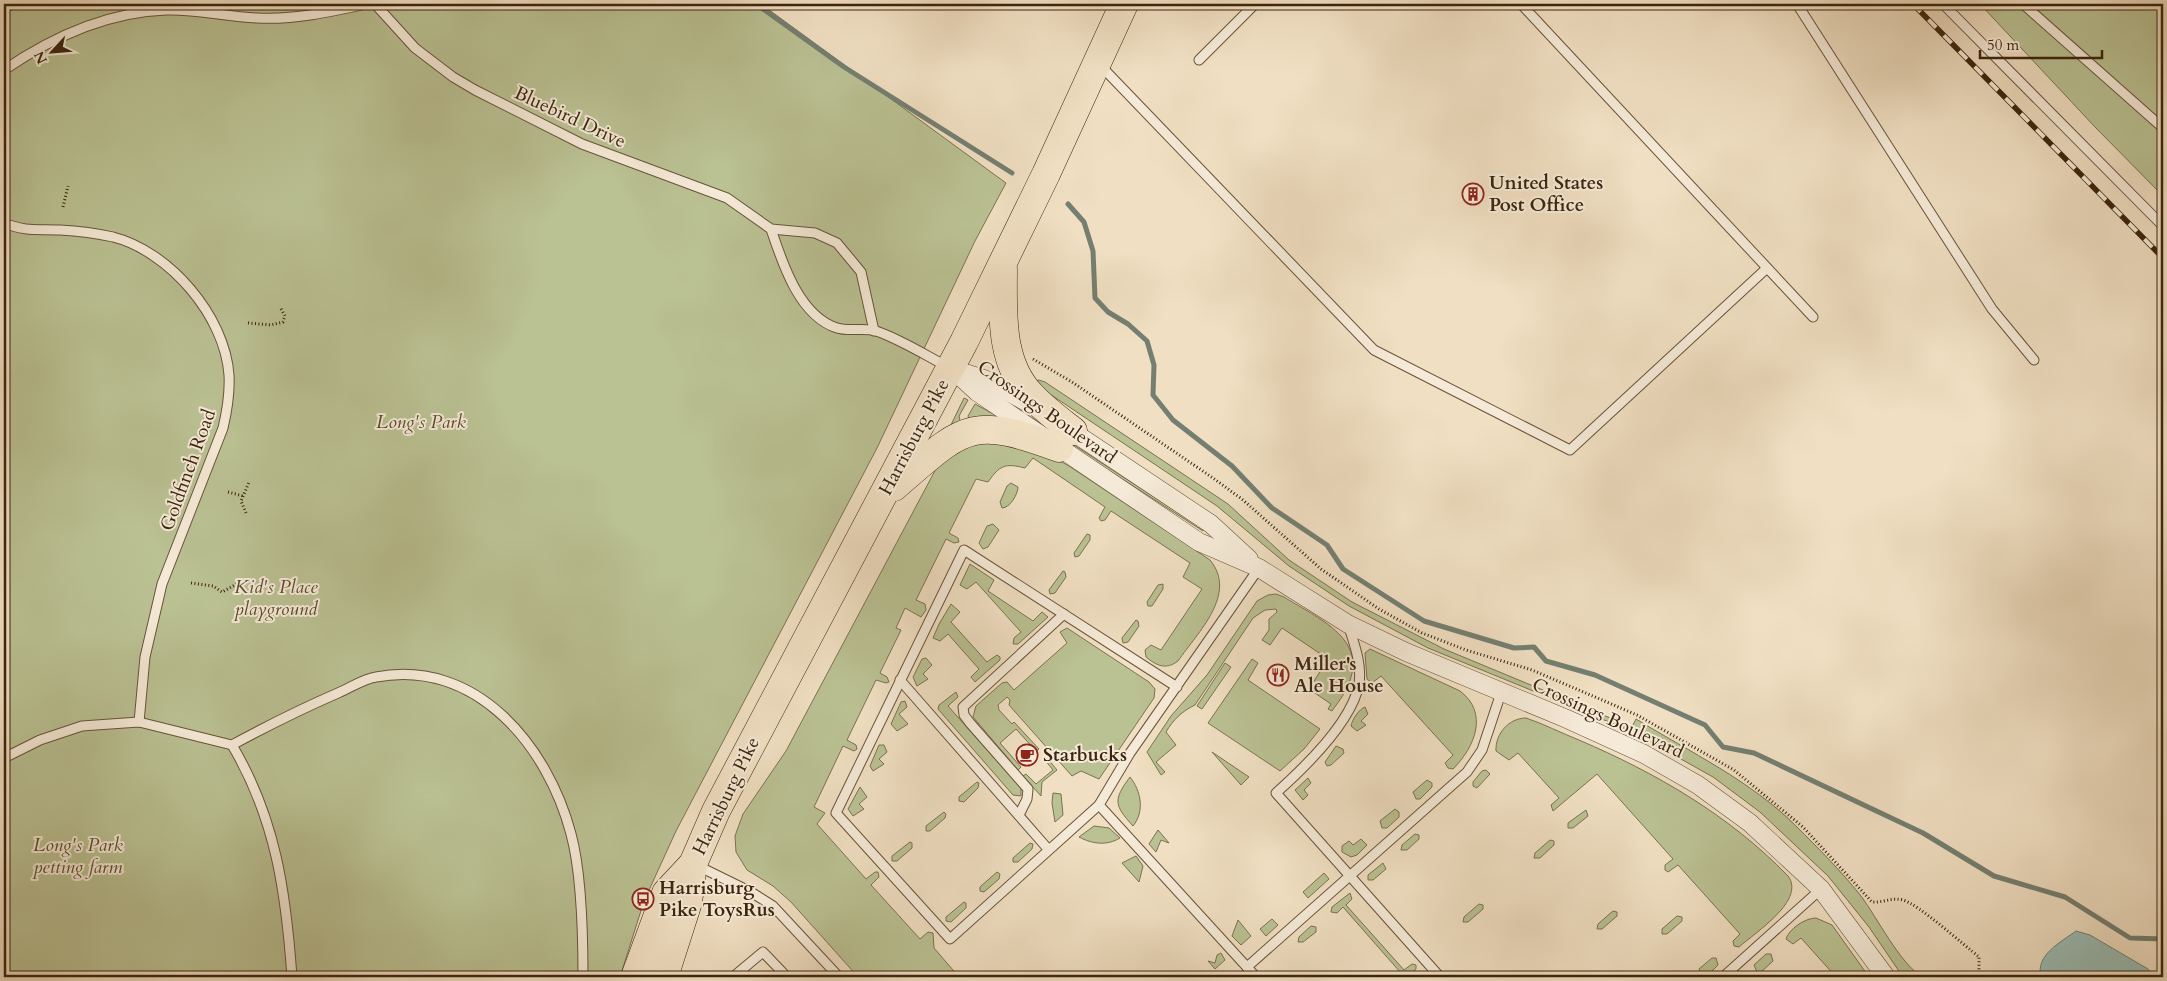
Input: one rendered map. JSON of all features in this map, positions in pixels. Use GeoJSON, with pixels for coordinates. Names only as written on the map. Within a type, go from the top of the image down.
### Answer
{"type":"FeatureCollection","features":[{"type":"Feature","properties":{"kind":"main road","name":"Harrisburg Pike"},"geometry":{"type":"LineString","coordinates":[[664,977],[688,902],[693,864],[716,811],[762,721],[951,368],[1003,264],[1124,4]]}},
{"type":"Feature","properties":{"kind":"main road"},"geometry":{"type":"LineString","coordinates":[[1003,264],[1003,323],[1008,355],[1017,376],[1066,440]]}},
{"type":"Feature","properties":{"kind":"main road"},"geometry":{"type":"LineString","coordinates":[[881,498],[935,452],[953,438],[965,432],[995,429],[1066,440]]}},
{"type":"Feature","properties":{"kind":"main road","name":"Harrisburg Pike"},"geometry":{"type":"LineString","coordinates":[[635,977],[666,894],[693,864]]}},
{"type":"Feature","properties":{"kind":"street","name":"Crossings Boulevard"},"geometry":{"type":"LineString","coordinates":[[951,368],[984,379],[1199,542],[1259,568],[1348,624],[1406,652],[1567,719],[1644,754],[1698,785],[1750,822],[1821,889],[1886,977]]}},
{"type":"Feature","properties":{"kind":"lane"},"geometry":{"type":"LineString","coordinates":[[4,70],[35,49],[105,20],[167,10],[258,18],[297,18],[366,4]]}},
{"type":"Feature","properties":{"kind":"lane","name":"Bluebird Drive"},"geometry":{"type":"LineString","coordinates":[[375,4],[415,48],[453,77],[475,90],[582,144],[727,198],[771,229]]}},
{"type":"Feature","properties":{"kind":"lane"},"geometry":{"type":"LineString","coordinates":[[1199,60],[1255,4]]}},
{"type":"Feature","properties":{"kind":"lane"},"geometry":{"type":"LineString","coordinates":[[1521,4],[1814,317]]}},
{"type":"Feature","properties":{"kind":"lane"},"geometry":{"type":"LineString","coordinates":[[1797,4],[1992,308],[2034,360]]}},
{"type":"Feature","properties":{"kind":"lane"},"geometry":{"type":"LineString","coordinates":[[1943,4],[2163,226]]}},
{"type":"Feature","properties":{"kind":"lane"},"geometry":{"type":"LineString","coordinates":[[2023,4],[2163,128]]}},
{"type":"Feature","properties":{"kind":"lane"},"geometry":{"type":"LineString","coordinates":[[1097,63],[1374,350],[1570,450],[1767,268]]}},
{"type":"Feature","properties":{"kind":"lane","name":"Goldfinch Road"},"geometry":{"type":"LineString","coordinates":[[4,223],[21,230],[82,231],[133,243],[156,255],[184,281],[221,339],[229,374],[228,407],[223,428],[162,584],[145,656],[138,722]]}},
{"type":"Feature","properties":{"kind":"lane"},"geometry":{"type":"LineString","coordinates":[[874,331],[865,283],[846,251],[837,243],[816,233],[771,229],[788,278],[811,308],[836,328],[874,331],[951,368]]}},
{"type":"Feature","properties":{"kind":"lane"},"geometry":{"type":"LineString","coordinates":[[1177,687],[964,550],[836,813],[950,938],[1099,805],[1130,753],[1177,687],[1259,568]]}},
{"type":"Feature","properties":{"kind":"lane"},"geometry":{"type":"LineString","coordinates":[[1019,815],[1027,799],[1028,789],[964,716],[964,704],[1064,614]]}},
{"type":"Feature","properties":{"kind":"lane"},"geometry":{"type":"LineString","coordinates":[[1348,624],[1359,656],[1359,685],[1345,714],[1324,746],[1308,764],[1276,793],[1440,977]]}},
{"type":"Feature","properties":{"kind":"lane"},"geometry":{"type":"LineString","coordinates":[[4,758],[40,740],[82,726],[138,722],[232,745],[282,718],[374,677],[413,673],[443,679],[481,697],[514,728],[542,763],[564,811],[577,863],[583,977]]}},
{"type":"Feature","properties":{"kind":"lane"},"geometry":{"type":"LineString","coordinates":[[900,680],[1048,849]]}},
{"type":"Feature","properties":{"kind":"lane"},"geometry":{"type":"LineString","coordinates":[[1247,967],[1454,784],[1476,762],[1482,750],[1501,693]]}},
{"type":"Feature","properties":{"kind":"lane"},"geometry":{"type":"LineString","coordinates":[[232,745],[248,772],[275,851],[287,912],[292,977]]}},
{"type":"Feature","properties":{"kind":"lane"},"geometry":{"type":"LineString","coordinates":[[1099,805],[1256,977]]}},
{"type":"Feature","properties":{"kind":"lane"},"geometry":{"type":"LineString","coordinates":[[693,864],[763,898],[785,918],[839,977]]}},
{"type":"Feature","properties":{"kind":"lane"},"geometry":{"type":"LineString","coordinates":[[1723,977],[1821,889]]}},
{"type":"Feature","properties":{"kind":"lane"},"geometry":{"type":"LineString","coordinates":[[733,977],[763,952],[786,977]]}},
{"type":"Feature","properties":{"kind":"path"},"geometry":{"type":"LineString","coordinates":[[4,13],[20,4]]}},
{"type":"Feature","properties":{"kind":"path"},"geometry":{"type":"LineString","coordinates":[[63,207],[68,186]]}},
{"type":"Feature","properties":{"kind":"path"},"geometry":{"type":"LineString","coordinates":[[248,323],[271,324],[283,322],[285,316],[280,307]]}},
{"type":"Feature","properties":{"kind":"path"},"geometry":{"type":"LineString","coordinates":[[1028,356],[1072,382],[1243,500],[1272,528],[1321,569],[1379,609],[1422,633],[1466,650],[1532,670],[1637,716],[1734,770],[1803,826],[1872,902],[1880,903],[1894,899],[1909,902],[1979,957],[1979,971],[1974,977]]}},
{"type":"Feature","properties":{"kind":"path"},"geometry":{"type":"LineString","coordinates":[[246,513],[241,503],[250,482]]}},
{"type":"Feature","properties":{"kind":"path"},"geometry":{"type":"LineString","coordinates":[[228,492],[243,496]]}},
{"type":"Feature","properties":{"kind":"path"},"geometry":{"type":"LineString","coordinates":[[190,583],[213,586],[222,592],[248,578]]}},
{"type":"Feature","properties":{"kind":"green space","name":"Long's Park"},"geometry":{"type":"Polygon","coordinates":[[[4,4],[761,4],[1006,183],[975,241],[877,448],[676,831],[644,901],[620,977],[4,977],[4,4]]]}},
{"type":"Feature","properties":{"kind":"green space"},"geometry":{"type":"Polygon","coordinates":[[[1980,4],[2163,4],[2163,196],[2095,127],[1980,4]]]}},
{"type":"Feature","properties":{"kind":"green space"},"geometry":{"type":"Polygon","coordinates":[[[1039,380],[1045,382],[1228,504],[1289,560],[1352,602],[1444,649],[1632,727],[1636,719],[1740,781],[1760,795],[1796,826],[1838,869],[1861,896],[1897,951],[1913,970],[1922,977],[1903,977],[1869,927],[1828,876],[1760,812],[1713,777],[1631,731],[1428,648],[1349,606],[1289,566],[1217,506],[1032,382],[1039,380]]]}},
{"type":"Feature","properties":{"kind":"green space"},"geometry":{"type":"Polygon","coordinates":[[[964,398],[968,400],[959,416],[961,424],[950,427],[964,398]]]}},
{"type":"Feature","properties":{"kind":"green space"},"geometry":{"type":"Polygon","coordinates":[[[1005,400],[1203,529],[1203,531],[1003,402],[1005,400]]]}},
{"type":"Feature","properties":{"kind":"green space"},"geometry":{"type":"Polygon","coordinates":[[[975,404],[998,418],[969,421],[968,416],[975,404]]]}},
{"type":"Feature","properties":{"kind":"green space"},"geometry":{"type":"Polygon","coordinates":[[[978,437],[1049,455],[1069,466],[1210,560],[1217,573],[1220,586],[1212,612],[1178,661],[1166,666],[1154,663],[1146,657],[1145,650],[1151,645],[1161,650],[1202,589],[1183,577],[1190,563],[1111,511],[1105,520],[1101,521],[1099,518],[1105,507],[1033,458],[1025,468],[1008,466],[1000,469],[988,482],[976,479],[949,533],[958,538],[959,542],[954,543],[946,539],[916,600],[925,604],[926,610],[921,617],[905,608],[896,628],[901,630],[880,673],[887,677],[889,682],[876,680],[847,740],[856,745],[857,749],[854,751],[843,746],[814,807],[825,813],[817,824],[866,879],[875,872],[878,872],[879,877],[871,885],[920,939],[928,932],[933,933],[934,948],[959,977],[858,977],[791,902],[773,886],[747,870],[736,852],[735,836],[743,814],[786,751],[938,465],[978,437]]]}},
{"type":"Feature","properties":{"kind":"green space"},"geometry":{"type":"Polygon","coordinates":[[[1011,483],[1018,487],[1017,493],[1008,506],[1002,508],[1000,502],[1007,486],[1011,483]]]}},
{"type":"Feature","properties":{"kind":"green space"},"geometry":{"type":"Polygon","coordinates":[[[993,524],[999,530],[988,547],[983,549],[979,543],[987,526],[993,524]]]}},
{"type":"Feature","properties":{"kind":"green space"},"geometry":{"type":"Polygon","coordinates":[[[1087,534],[1090,535],[1090,540],[1079,556],[1075,557],[1074,553],[1087,534]]]}},
{"type":"Feature","properties":{"kind":"green space"},"geometry":{"type":"Polygon","coordinates":[[[970,564],[994,580],[988,591],[1033,621],[1042,612],[1048,617],[1018,644],[1013,644],[1014,638],[1021,632],[976,582],[967,589],[960,585],[970,564]]]}},
{"type":"Feature","properties":{"kind":"green space"},"geometry":{"type":"Polygon","coordinates":[[[1063,571],[1066,577],[1055,593],[1050,594],[1049,590],[1063,571]]]}},
{"type":"Feature","properties":{"kind":"green space"},"geometry":{"type":"Polygon","coordinates":[[[1163,584],[1163,589],[1152,606],[1148,606],[1147,602],[1158,585],[1163,584]]]}},
{"type":"Feature","properties":{"kind":"green space"},"geometry":{"type":"Polygon","coordinates":[[[1276,594],[1321,619],[1343,638],[1350,650],[1353,663],[1350,682],[1343,695],[1332,711],[1328,709],[1331,704],[1309,689],[1328,659],[1282,628],[1270,645],[1262,640],[1269,630],[1269,619],[1277,612],[1276,609],[1265,610],[1253,618],[1195,705],[1182,713],[1166,732],[1176,745],[1156,762],[1165,772],[1161,775],[1147,752],[1171,716],[1207,675],[1257,601],[1268,595],[1276,594]]]}},
{"type":"Feature","properties":{"kind":"green space"},"geometry":{"type":"Polygon","coordinates":[[[951,604],[960,612],[951,622],[987,662],[997,655],[1000,657],[1000,660],[975,682],[971,677],[979,669],[948,634],[940,641],[933,638],[951,604]]]}},
{"type":"Feature","properties":{"kind":"green space"},"geometry":{"type":"Polygon","coordinates":[[[1136,620],[1139,626],[1128,642],[1123,643],[1122,638],[1136,620]]]}},
{"type":"Feature","properties":{"kind":"green space"},"geometry":{"type":"Polygon","coordinates":[[[1067,628],[1149,682],[1155,689],[1154,698],[1099,779],[1081,771],[1072,776],[1009,705],[1010,700],[1007,697],[998,705],[999,710],[1012,724],[1014,722],[1039,749],[1036,751],[1016,729],[1000,743],[1021,767],[1018,770],[973,717],[976,706],[1002,683],[1007,682],[1014,690],[1067,643],[1060,632],[1067,628]]]}},
{"type":"Feature","properties":{"kind":"green space"},"geometry":{"type":"Polygon","coordinates":[[[1370,649],[1460,691],[1469,700],[1474,709],[1476,730],[1467,751],[1453,769],[1448,768],[1445,763],[1453,755],[1381,676],[1372,683],[1367,679],[1365,653],[1370,649]]]}},
{"type":"Feature","properties":{"kind":"green space"},"geometry":{"type":"Polygon","coordinates":[[[926,658],[932,665],[923,674],[928,679],[917,686],[913,677],[922,659],[926,658]]]}},
{"type":"Feature","properties":{"kind":"green space"},"geometry":{"type":"Polygon","coordinates":[[[1252,659],[1258,663],[1248,680],[1320,729],[1304,749],[1280,771],[1208,723],[1252,659]]]}},
{"type":"Feature","properties":{"kind":"green space"},"geometry":{"type":"Polygon","coordinates":[[[1225,663],[1231,667],[1202,709],[1197,706],[1225,663]]]}},
{"type":"Feature","properties":{"kind":"green space"},"geometry":{"type":"Polygon","coordinates":[[[956,692],[958,697],[948,706],[1021,788],[1021,796],[1013,795],[938,709],[939,705],[956,692]]]}},
{"type":"Feature","properties":{"kind":"green space"},"geometry":{"type":"Polygon","coordinates":[[[905,701],[907,707],[899,714],[908,724],[897,731],[891,724],[901,702],[905,701]]]}},
{"type":"Feature","properties":{"kind":"green space"},"geometry":{"type":"Polygon","coordinates":[[[1365,707],[1368,714],[1361,721],[1366,725],[1357,731],[1351,726],[1358,712],[1365,707]]]}},
{"type":"Feature","properties":{"kind":"green space"},"geometry":{"type":"Polygon","coordinates":[[[1526,718],[1636,767],[1663,781],[1716,815],[1765,854],[1788,876],[1792,885],[1785,905],[1777,915],[1739,947],[1734,946],[1733,941],[1740,934],[1678,865],[1668,872],[1665,870],[1665,865],[1673,859],[1597,774],[1553,811],[1551,805],[1559,798],[1518,753],[1509,760],[1496,751],[1498,739],[1504,728],[1514,721],[1526,718]]]}},
{"type":"Feature","properties":{"kind":"green space"},"geometry":{"type":"Polygon","coordinates":[[[879,745],[884,745],[887,752],[879,759],[884,764],[873,771],[870,766],[879,745]]]}},
{"type":"Feature","properties":{"kind":"green space"},"geometry":{"type":"Polygon","coordinates":[[[1336,746],[1343,749],[1344,753],[1331,765],[1327,766],[1325,762],[1336,746]]]}},
{"type":"Feature","properties":{"kind":"green space"},"geometry":{"type":"Polygon","coordinates":[[[1212,752],[1249,777],[1241,785],[1212,752]]]}},
{"type":"Feature","properties":{"kind":"green space"},"geometry":{"type":"Polygon","coordinates":[[[1047,758],[1057,770],[1042,782],[1041,796],[1023,776],[1026,774],[1036,784],[1053,770],[1045,760],[1047,758]]]}},
{"type":"Feature","properties":{"kind":"green space"},"geometry":{"type":"Polygon","coordinates":[[[1486,770],[1490,774],[1477,788],[1473,786],[1473,782],[1482,771],[1486,770]]]}},
{"type":"Feature","properties":{"kind":"green space"},"geometry":{"type":"Polygon","coordinates":[[[1130,777],[1137,788],[1140,801],[1139,814],[1133,826],[1122,813],[1118,802],[1118,797],[1130,777]]]}},
{"type":"Feature","properties":{"kind":"green space"},"geometry":{"type":"Polygon","coordinates":[[[1308,778],[1311,783],[1304,790],[1308,795],[1303,800],[1295,790],[1308,778]]]}},
{"type":"Feature","properties":{"kind":"green space"},"geometry":{"type":"Polygon","coordinates":[[[1427,780],[1432,783],[1432,787],[1420,799],[1416,799],[1413,792],[1427,780]]]}},
{"type":"Feature","properties":{"kind":"green space"},"geometry":{"type":"Polygon","coordinates":[[[977,782],[979,783],[978,788],[964,802],[959,801],[959,797],[977,782]]]}},
{"type":"Feature","properties":{"kind":"green space"},"geometry":{"type":"Polygon","coordinates":[[[860,787],[867,797],[859,804],[864,809],[853,816],[848,809],[860,787]]]}},
{"type":"Feature","properties":{"kind":"green space"},"geometry":{"type":"Polygon","coordinates":[[[1053,793],[1061,794],[1063,815],[1055,822],[1052,803],[1053,793]]]}},
{"type":"Feature","properties":{"kind":"green space"},"geometry":{"type":"Polygon","coordinates":[[[1395,809],[1399,812],[1399,817],[1387,828],[1382,828],[1380,821],[1395,809]]]}},
{"type":"Feature","properties":{"kind":"green space"},"geometry":{"type":"Polygon","coordinates":[[[1586,810],[1588,816],[1573,828],[1568,828],[1568,823],[1586,810]]]}},
{"type":"Feature","properties":{"kind":"green space"},"geometry":{"type":"Polygon","coordinates":[[[944,812],[946,814],[945,818],[930,831],[926,831],[926,826],[944,812]]]}},
{"type":"Feature","properties":{"kind":"green space"},"geometry":{"type":"Polygon","coordinates":[[[1094,826],[1109,828],[1120,838],[1115,841],[1100,843],[1079,837],[1094,826]]]}},
{"type":"Feature","properties":{"kind":"green space"},"geometry":{"type":"Polygon","coordinates":[[[1158,830],[1169,843],[1161,840],[1156,852],[1149,844],[1158,830]]]}},
{"type":"Feature","properties":{"kind":"green space"},"geometry":{"type":"Polygon","coordinates":[[[1415,834],[1419,835],[1419,839],[1407,850],[1401,850],[1402,845],[1415,834]]]}},
{"type":"Feature","properties":{"kind":"green space"},"geometry":{"type":"Polygon","coordinates":[[[1361,839],[1367,845],[1357,855],[1351,857],[1342,852],[1342,846],[1349,841],[1353,845],[1361,839]]]}},
{"type":"Feature","properties":{"kind":"green space"},"geometry":{"type":"Polygon","coordinates":[[[1550,840],[1554,841],[1554,845],[1540,858],[1534,858],[1535,853],[1550,840]]]}},
{"type":"Feature","properties":{"kind":"green space"},"geometry":{"type":"Polygon","coordinates":[[[910,842],[912,843],[912,848],[897,861],[892,861],[892,856],[910,842]]]}},
{"type":"Feature","properties":{"kind":"green space"},"geometry":{"type":"Polygon","coordinates":[[[1030,843],[1033,844],[1032,849],[1018,862],[1013,862],[1013,858],[1030,843]]]}},
{"type":"Feature","properties":{"kind":"green space"},"geometry":{"type":"Polygon","coordinates":[[[1136,856],[1143,866],[1139,882],[1122,863],[1136,856]]]}},
{"type":"Feature","properties":{"kind":"green space"},"geometry":{"type":"Polygon","coordinates":[[[1383,863],[1386,869],[1373,880],[1368,880],[1368,875],[1383,863]]]}},
{"type":"Feature","properties":{"kind":"green space"},"geometry":{"type":"Polygon","coordinates":[[[997,872],[1000,874],[999,879],[984,892],[980,891],[980,887],[997,872]]]}},
{"type":"Feature","properties":{"kind":"green space"},"geometry":{"type":"Polygon","coordinates":[[[1324,873],[1329,879],[1308,898],[1303,892],[1324,873]]]}},
{"type":"Feature","properties":{"kind":"green space"},"geometry":{"type":"Polygon","coordinates":[[[1350,893],[1352,899],[1346,905],[1404,970],[1412,964],[1416,965],[1416,969],[1409,975],[1410,977],[1396,977],[1401,973],[1343,907],[1337,913],[1331,912],[1332,907],[1350,893]]]}},
{"type":"Feature","properties":{"kind":"green space"},"geometry":{"type":"Polygon","coordinates":[[[964,902],[966,903],[966,908],[951,922],[946,921],[946,917],[964,902]]]}},
{"type":"Feature","properties":{"kind":"green space"},"geometry":{"type":"Polygon","coordinates":[[[1479,904],[1483,905],[1483,909],[1468,922],[1463,922],[1464,917],[1479,904]]]}},
{"type":"Feature","properties":{"kind":"green space"},"geometry":{"type":"Polygon","coordinates":[[[1613,911],[1617,912],[1617,916],[1602,929],[1597,929],[1598,924],[1613,911]]]}},
{"type":"Feature","properties":{"kind":"green space"},"geometry":{"type":"Polygon","coordinates":[[[1677,916],[1682,917],[1682,921],[1667,934],[1662,934],[1662,929],[1677,916]]]}},
{"type":"Feature","properties":{"kind":"green space"},"geometry":{"type":"Polygon","coordinates":[[[1816,918],[1832,925],[1869,977],[1836,977],[1801,938],[1793,944],[1786,939],[1790,932],[1798,925],[1816,918]]]}},
{"type":"Feature","properties":{"kind":"green space"},"geometry":{"type":"Polygon","coordinates":[[[1272,919],[1278,925],[1266,936],[1260,929],[1272,919]]]}},
{"type":"Feature","properties":{"kind":"green space"},"geometry":{"type":"Polygon","coordinates":[[[1238,920],[1251,936],[1241,945],[1232,936],[1238,920]]]}},
{"type":"Feature","properties":{"kind":"green space"},"geometry":{"type":"Polygon","coordinates":[[[1311,926],[1316,927],[1316,932],[1303,942],[1298,942],[1299,937],[1311,926]]]}},
{"type":"Feature","properties":{"kind":"green space"},"geometry":{"type":"Polygon","coordinates":[[[1221,953],[1225,960],[1215,969],[1208,961],[1215,963],[1217,955],[1221,953]]]}},
{"type":"Feature","properties":{"kind":"green space"},"geometry":{"type":"Polygon","coordinates":[[[1766,954],[1771,954],[1773,961],[1761,972],[1757,972],[1754,965],[1766,954]]]}},
{"type":"Feature","properties":{"kind":"green space"},"geometry":{"type":"Polygon","coordinates":[[[1712,958],[1716,958],[1718,965],[1706,977],[1702,977],[1699,969],[1712,958]]]}},
{"type":"Feature","properties":{"kind":"water"},"geometry":{"type":"Polygon","coordinates":[[[2076,931],[2090,935],[2148,969],[2153,977],[2041,977],[2040,969],[2045,956],[2076,931]]]}},
{"type":"Feature","properties":{"kind":"waterway"},"geometry":{"type":"LineString","coordinates":[[756,4],[844,67],[1012,173]]}},
{"type":"Feature","properties":{"kind":"waterway"},"geometry":{"type":"LineString","coordinates":[[1068,204],[1084,222],[1093,251],[1095,298],[1108,312],[1128,324],[1147,341],[1154,365],[1153,395],[1173,420],[1232,466],[1272,508],[1327,545],[1343,569],[1424,621],[1514,648],[1534,647],[1546,661],[1595,675],[1705,725],[1723,747],[1754,753],[1923,833],[1994,876],[2065,897],[2130,938],[2163,939]]}},
{"type":"Feature","properties":{"kind":"railway"},"geometry":{"type":"LineString","coordinates":[[1913,4],[2163,258]]}},
{"type":"Feature","properties":{"kind":"place","name":"United States Post Office"},"geometry":{"type":"Point","coordinates":[1473,194]}},
{"type":"Feature","properties":{"kind":"place","name":"Miller's Ale House"},"geometry":{"type":"Point","coordinates":[1278,675]}},
{"type":"Feature","properties":{"kind":"place","name":"Starbucks"},"geometry":{"type":"Point","coordinates":[1027,755]}},
{"type":"Feature","properties":{"kind":"place","name":"Harrisburg Pike ToysRus"},"geometry":{"type":"Point","coordinates":[643,899]}},
{"type":"Feature","properties":{"kind":"park label","name":"Kid's Place playground"},"geometry":{"type":"Point","coordinates":[276,598]}},
{"type":"Feature","properties":{"kind":"park label","name":"Long's Park petting farm"},"geometry":{"type":"Point","coordinates":[78,856]}}]}
